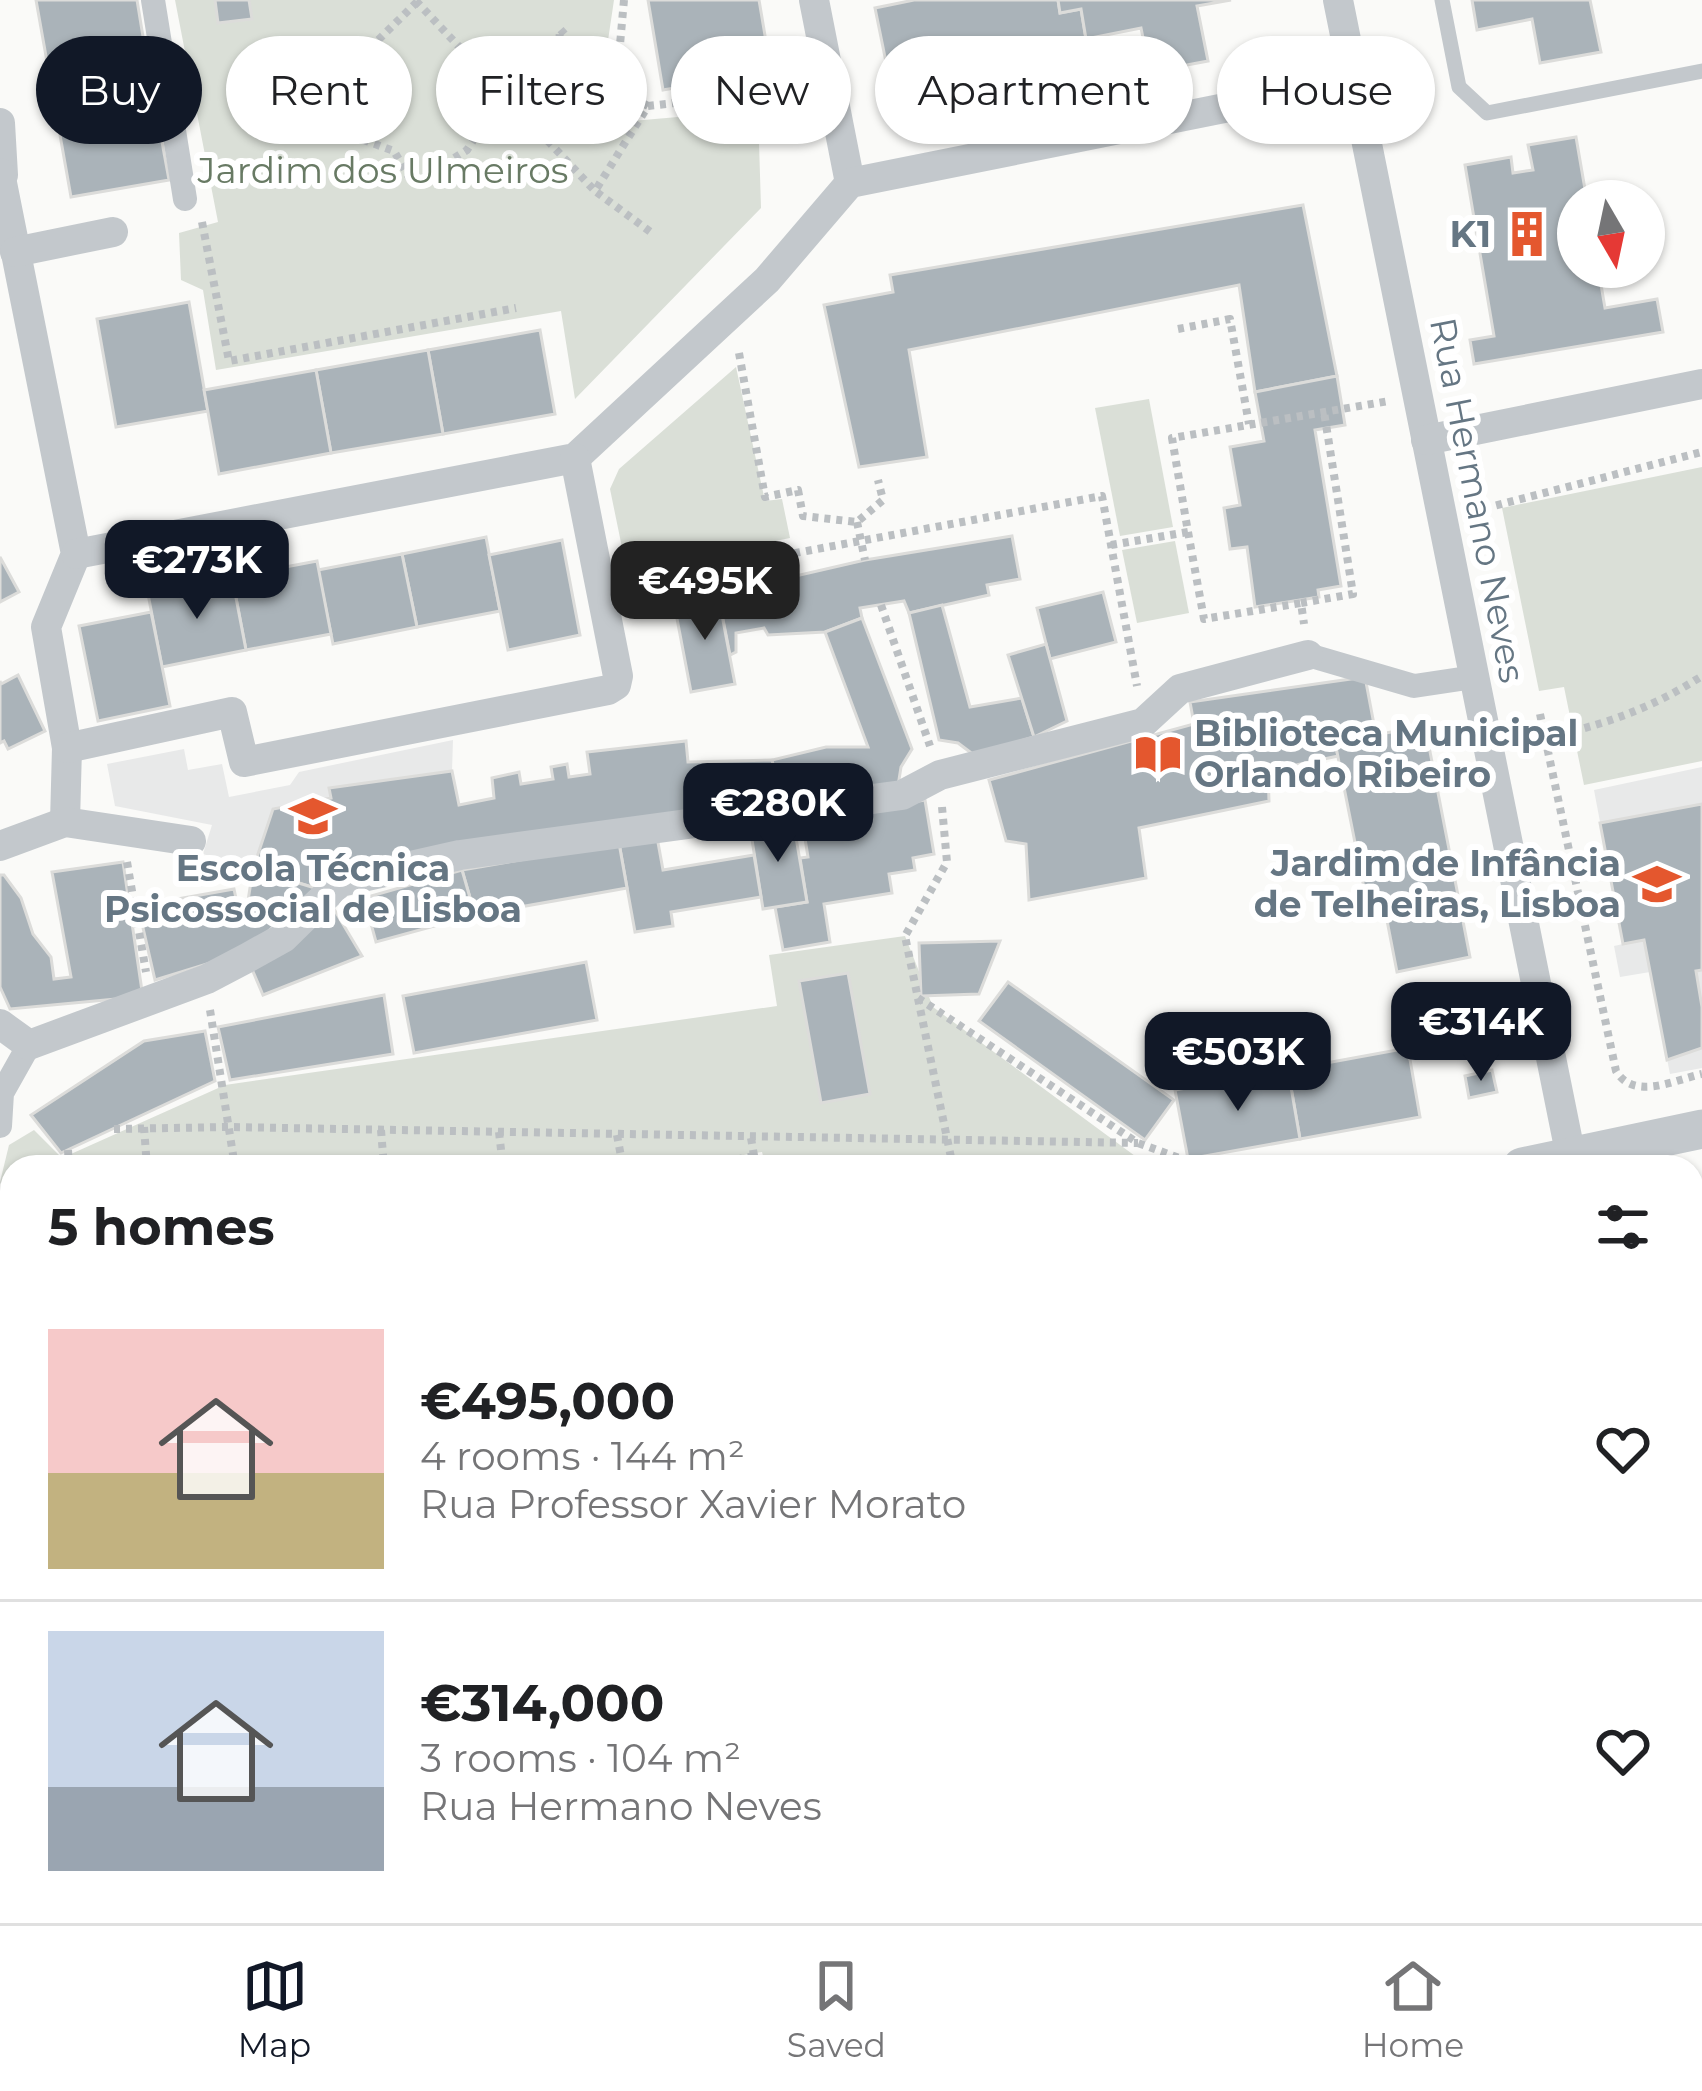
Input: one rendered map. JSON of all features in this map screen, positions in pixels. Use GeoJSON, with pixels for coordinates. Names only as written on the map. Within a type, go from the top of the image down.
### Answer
{"type":"FeatureCollection","features":[{"type":"Feature","properties":{"kind":"street"},"geometry":{"type":"LineString","coordinates":[[153,0],[193,207]]}},
{"type":"Feature","properties":{"kind":"street"},"geometry":{"type":"LineString","coordinates":[[814,0],[850,183]]}},
{"type":"Feature","properties":{"kind":"street","name":"Rua Hermano Neves"},"geometry":{"type":"LineString","coordinates":[[1338,0],[1345,36]]}},
{"type":"Feature","properties":{"kind":"street"},"geometry":{"type":"LineString","coordinates":[[76,554],[575,458],[766,280],[850,183],[1217,109]]}},
{"type":"Feature","properties":{"kind":"street"},"geometry":{"type":"LineString","coordinates":[[0,123],[2,174],[15,252],[76,554],[46,626],[67,748],[65,822]]}},
{"type":"Feature","properties":{"kind":"street","name":"Rua Hermano Neves"},"geometry":{"type":"LineString","coordinates":[[1366,144],[1570,1155]]}},
{"type":"Feature","properties":{"kind":"street"},"geometry":{"type":"LineString","coordinates":[[15,252],[113,232]]}},
{"type":"Feature","properties":{"kind":"street"},"geometry":{"type":"LineString","coordinates":[[1426,440],[1702,384]]}},
{"type":"Feature","properties":{"kind":"street"},"geometry":{"type":"LineString","coordinates":[[67,748],[232,712],[244,762],[608,690],[616,685],[618,676],[575,458]]}},
{"type":"Feature","properties":{"kind":"street"},"geometry":{"type":"LineString","coordinates":[[0,1126],[2,1093],[28,1045],[207,979],[283,938],[340,882],[460,855],[902,795],[940,775],[1143,723],[1180,689],[1308,655],[1414,686],[1474,676]]}},
{"type":"Feature","properties":{"kind":"street"},"geometry":{"type":"LineString","coordinates":[[0,846],[65,822],[191,841]]}},
{"type":"Feature","properties":{"kind":"street"},"geometry":{"type":"LineString","coordinates":[[0,1024],[28,1045]]}},
{"type":"Feature","properties":{"kind":"street"},"geometry":{"type":"LineString","coordinates":[[1579,1155],[1702,1129]]}},
{"type":"Feature","properties":{"kind":"lane"},"geometry":{"type":"LineString","coordinates":[[1442,0],[1459,87],[1487,113],[1702,71]]}},
{"type":"Feature","properties":{"kind":"path"},"geometry":{"type":"LineString","coordinates":[[623,0],[616,89],[648,106],[671,103]]}},
{"type":"Feature","properties":{"kind":"path"},"geometry":{"type":"LineString","coordinates":[[450,36],[416,1],[373,46],[353,86],[330,100],[339,130],[394,151],[413,184],[471,144]]}},
{"type":"Feature","properties":{"kind":"path"},"geometry":{"type":"LineString","coordinates":[[596,190],[648,106]]}},
{"type":"Feature","properties":{"kind":"path"},"geometry":{"type":"LineString","coordinates":[[553,144],[596,190],[652,232]]}},
{"type":"Feature","properties":{"kind":"path"},"geometry":{"type":"LineString","coordinates":[[193,207],[229,361],[516,308]]}},
{"type":"Feature","properties":{"kind":"path"},"geometry":{"type":"LineString","coordinates":[[1178,329],[1230,319],[1249,424]]}},
{"type":"Feature","properties":{"kind":"path"},"geometry":{"type":"LineString","coordinates":[[740,353],[765,497],[798,490],[803,516],[856,522],[883,500],[878,480]]}},
{"type":"Feature","properties":{"kind":"path"},"geometry":{"type":"LineString","coordinates":[[1324,412],[1353,594],[1204,619],[1172,438],[1249,424],[1417,397]]}},
{"type":"Feature","properties":{"kind":"path"},"geometry":{"type":"LineString","coordinates":[[1470,517],[1482,509],[1702,452]]}},
{"type":"Feature","properties":{"kind":"path"},"geometry":{"type":"LineString","coordinates":[[601,589],[1102,496],[1143,723]]}},
{"type":"Feature","properties":{"kind":"path"},"geometry":{"type":"LineString","coordinates":[[856,522],[865,560]]}},
{"type":"Feature","properties":{"kind":"path"},"geometry":{"type":"LineString","coordinates":[[1111,545],[1188,532]]}},
{"type":"Feature","properties":{"kind":"path"},"geometry":{"type":"LineString","coordinates":[[1301,603],[1308,655]]}},
{"type":"Feature","properties":{"kind":"path"},"geometry":{"type":"LineString","coordinates":[[881,605],[940,775],[947,862],[905,936],[950,1155]]}},
{"type":"Feature","properties":{"kind":"path"},"geometry":{"type":"LineString","coordinates":[[1561,734],[1616,721],[1670,697],[1702,676]]}},
{"type":"Feature","properties":{"kind":"path"},"geometry":{"type":"LineString","coordinates":[[1540,714],[1616,1071],[1637,1088],[1702,1073]]}},
{"type":"Feature","properties":{"kind":"path"},"geometry":{"type":"LineString","coordinates":[[122,831],[151,999]]}},
{"type":"Feature","properties":{"kind":"path"},"geometry":{"type":"LineString","coordinates":[[207,979],[233,1155]]}},
{"type":"Feature","properties":{"kind":"path"},"geometry":{"type":"LineString","coordinates":[[916,997],[1138,1143],[1171,1155]]}},
{"type":"Feature","properties":{"kind":"path"},"geometry":{"type":"LineString","coordinates":[[144,1127],[146,1155]]}},
{"type":"Feature","properties":{"kind":"path"},"geometry":{"type":"LineString","coordinates":[[114,1129],[1138,1143]]}},
{"type":"Feature","properties":{"kind":"path"},"geometry":{"type":"LineString","coordinates":[[381,1130],[383,1155]]}},
{"type":"Feature","properties":{"kind":"path"},"geometry":{"type":"LineString","coordinates":[[499,1132],[501,1155]]}},
{"type":"Feature","properties":{"kind":"path"},"geometry":{"type":"LineString","coordinates":[[617,1135],[620,1155]]}},
{"type":"Feature","properties":{"kind":"path"},"geometry":{"type":"LineString","coordinates":[[751,1138],[754,1155]]}},
{"type":"Feature","properties":{"kind":"path"},"geometry":{"type":"LineString","coordinates":[[68,1150],[68,1155]]}},
{"type":"Feature","properties":{"kind":"shaded area","name":"Escola Técnica Psicossocial de Lisboa"},"geometry":{"type":"Polygon","coordinates":[[[453,740],[452,771],[469,847],[324,873],[315,888],[203,854],[212,825],[115,806],[107,764],[184,749],[188,770],[222,764],[229,797],[290,785],[299,772],[453,740]]]}},
{"type":"Feature","properties":{"kind":"shaded area","name":"Jardim de Infância de Telheiras, Lisboa"},"geometry":{"type":"Polygon","coordinates":[[[1702,767],[1702,1068],[1670,1074],[1650,972],[1620,977],[1614,946],[1623,944],[1594,790],[1702,767]]]}},
{"type":"Feature","properties":{"kind":"green space","name":"Jardim dos Ulmeiros"},"geometry":{"type":"Polygon","coordinates":[[[175,0],[614,0],[609,36],[436,36],[436,144],[647,144],[647,120],[671,118],[671,144],[759,144],[761,208],[575,399],[561,311],[216,370],[203,290],[181,280],[179,233],[218,222],[202,139],[202,36],[182,36],[175,0]]]}},
{"type":"Feature","properties":{"kind":"green space"},"geometry":{"type":"Polygon","coordinates":[[[736,367],[765,501],[782,499],[790,538],[627,572],[610,489],[619,469],[736,367]]]}},
{"type":"Feature","properties":{"kind":"green space"},"geometry":{"type":"Polygon","coordinates":[[[1149,399],[1173,527],[1120,536],[1095,408],[1149,399]]]}},
{"type":"Feature","properties":{"kind":"green space"},"geometry":{"type":"Polygon","coordinates":[[[1702,467],[1702,761],[1584,785],[1564,687],[1539,691],[1502,508],[1702,467]]]}},
{"type":"Feature","properties":{"kind":"green space"},"geometry":{"type":"Polygon","coordinates":[[[1175,541],[1189,613],[1137,623],[1122,550],[1175,541]]]}},
{"type":"Feature","properties":{"kind":"green space"},"geometry":{"type":"Polygon","coordinates":[[[905,936],[933,1007],[1134,1155],[69,1155],[225,1085],[777,1006],[769,955],[905,936]]]}},
{"type":"Feature","properties":{"kind":"green space"},"geometry":{"type":"Polygon","coordinates":[[[34,1130],[59,1155],[7,1155],[9,1145],[34,1130]]]}},
{"type":"Feature","properties":{"kind":"building"},"geometry":{"type":"Polygon","coordinates":[[[36,0],[137,0],[143,36],[42,36],[36,0]]]}},
{"type":"Feature","properties":{"kind":"building"},"geometry":{"type":"Polygon","coordinates":[[[215,0],[249,0],[252,19],[218,23],[215,0]]]}},
{"type":"Feature","properties":{"kind":"building"},"geometry":{"type":"Polygon","coordinates":[[[648,0],[759,0],[765,36],[671,36],[671,89],[663,90],[648,0]]]}},
{"type":"Feature","properties":{"kind":"building"},"geometry":{"type":"Polygon","coordinates":[[[914,0],[1058,0],[1060,13],[1081,9],[1086,36],[881,36],[875,8],[914,0]]]}},
{"type":"Feature","properties":{"kind":"building"},"geometry":{"type":"Polygon","coordinates":[[[1058,0],[1231,0],[1197,6],[1208,61],[1193,64],[1193,36],[1143,36],[1141,28],[1086,36],[1081,9],[1060,13],[1058,0]]]}},
{"type":"Feature","properties":{"kind":"building"},"geometry":{"type":"Polygon","coordinates":[[[1472,0],[1590,0],[1601,52],[1540,63],[1532,19],[1477,30],[1472,0]]]}},
{"type":"Feature","properties":{"kind":"building","name":"K1"},"geometry":{"type":"Polygon","coordinates":[[[1576,137],[1583,180],[1557,180],[1557,288],[1602,288],[1605,308],[1657,299],[1663,332],[1474,364],[1470,340],[1494,336],[1465,165],[1511,157],[1513,173],[1533,170],[1528,145],[1576,137]]]}},
{"type":"Feature","properties":{"kind":"building"},"geometry":{"type":"Polygon","coordinates":[[[62,144],[162,144],[169,180],[71,197],[62,144]]]}},
{"type":"Feature","properties":{"kind":"building"},"geometry":{"type":"Polygon","coordinates":[[[1303,205],[1337,376],[1255,392],[1239,285],[909,350],[927,457],[859,467],[824,305],[893,292],[890,275],[1303,205]]]}},
{"type":"Feature","properties":{"kind":"building"},"geometry":{"type":"Polygon","coordinates":[[[189,302],[208,411],[116,427],[97,319],[189,302]]]}},
{"type":"Feature","properties":{"kind":"building"},"geometry":{"type":"Polygon","coordinates":[[[540,330],[555,414],[443,434],[428,350],[540,330]]]}},
{"type":"Feature","properties":{"kind":"building"},"geometry":{"type":"Polygon","coordinates":[[[428,350],[443,434],[331,453],[316,370],[428,350]]]}},
{"type":"Feature","properties":{"kind":"building"},"geometry":{"type":"Polygon","coordinates":[[[316,370],[331,453],[219,474],[204,390],[316,370]]]}},
{"type":"Feature","properties":{"kind":"building"},"geometry":{"type":"Polygon","coordinates":[[[1337,376],[1345,425],[1315,430],[1341,586],[1318,590],[1319,597],[1255,607],[1247,547],[1230,549],[1224,508],[1240,505],[1230,447],[1264,441],[1255,392],[1337,376]]]}},
{"type":"Feature","properties":{"kind":"building"},"geometry":{"type":"Polygon","coordinates":[[[1012,536],[1020,579],[987,585],[989,595],[909,613],[904,601],[860,608],[862,618],[825,632],[768,635],[764,628],[736,633],[736,652],[730,655],[718,594],[865,560],[1012,536]]]}},
{"type":"Feature","properties":{"kind":"building"},"geometry":{"type":"Polygon","coordinates":[[[486,537],[500,611],[417,627],[402,554],[486,537]]]}},
{"type":"Feature","properties":{"kind":"building"},"geometry":{"type":"Polygon","coordinates":[[[562,540],[580,635],[508,650],[489,555],[562,540]]]}},
{"type":"Feature","properties":{"kind":"building"},"geometry":{"type":"Polygon","coordinates":[[[402,554],[417,627],[333,644],[318,570],[402,554]]]}},
{"type":"Feature","properties":{"kind":"building"},"geometry":{"type":"Polygon","coordinates":[[[0,557],[19,592],[0,602],[0,557]]]}},
{"type":"Feature","properties":{"kind":"building"},"geometry":{"type":"Polygon","coordinates":[[[317,561],[331,634],[246,650],[232,577],[317,561]]]}},
{"type":"Feature","properties":{"kind":"building"},"geometry":{"type":"Polygon","coordinates":[[[232,577],[246,650],[162,667],[148,594],[232,577]]]}},
{"type":"Feature","properties":{"kind":"building"},"geometry":{"type":"Polygon","coordinates":[[[1103,592],[1116,642],[1050,659],[1037,608],[1103,592]]]}},
{"type":"Feature","properties":{"kind":"building"},"geometry":{"type":"Polygon","coordinates":[[[718,594],[735,684],[691,692],[674,603],[718,594]]]}},
{"type":"Feature","properties":{"kind":"building"},"geometry":{"type":"Polygon","coordinates":[[[942,605],[970,707],[1022,698],[1034,737],[974,755],[958,743],[939,740],[909,613],[942,605]]]}},
{"type":"Feature","properties":{"kind":"building"},"geometry":{"type":"Polygon","coordinates":[[[151,612],[170,706],[98,721],[79,626],[151,612]]]}},
{"type":"Feature","properties":{"kind":"building"},"geometry":{"type":"Polygon","coordinates":[[[862,618],[912,749],[901,767],[898,786],[782,805],[772,760],[826,747],[868,747],[825,632],[862,618]]]}},
{"type":"Feature","properties":{"kind":"building"},"geometry":{"type":"Polygon","coordinates":[[[1046,644],[1067,721],[1034,737],[1008,655],[1046,644]]]}},
{"type":"Feature","properties":{"kind":"building"},"geometry":{"type":"Polygon","coordinates":[[[18,675],[45,731],[8,749],[4,741],[0,743],[0,681],[18,675]]]}},
{"type":"Feature","properties":{"kind":"building"},"geometry":{"type":"Polygon","coordinates":[[[1365,677],[1376,735],[1335,742],[1338,756],[1268,771],[1269,801],[1139,828],[1146,878],[1029,900],[1026,844],[1006,841],[989,780],[1194,724],[1190,702],[1365,677]]]}},
{"type":"Feature","properties":{"kind":"building"},"geometry":{"type":"Polygon","coordinates":[[[1425,726],[1470,957],[1397,972],[1384,905],[1368,908],[1335,742],[1425,726]]]}},
{"type":"Feature","properties":{"kind":"building"},"geometry":{"type":"Polygon","coordinates":[[[686,741],[688,762],[772,760],[782,805],[469,847],[324,873],[315,888],[253,869],[273,809],[331,798],[329,788],[452,771],[459,805],[494,798],[492,778],[519,772],[521,784],[553,779],[551,767],[567,764],[569,777],[590,774],[587,752],[686,741]]]}},
{"type":"Feature","properties":{"kind":"building"},"geometry":{"type":"Polygon","coordinates":[[[925,800],[934,854],[913,858],[915,870],[889,874],[892,893],[824,904],[830,942],[783,950],[775,907],[807,902],[800,858],[808,857],[802,820],[925,800]]]}},
{"type":"Feature","properties":{"kind":"building","name":"Jardim de Infância de Telheiras, Lisboa"},"geometry":{"type":"Polygon","coordinates":[[[1702,804],[1702,970],[1696,971],[1702,1048],[1667,1060],[1644,940],[1623,944],[1600,823],[1702,804]]]}},
{"type":"Feature","properties":{"kind":"building"},"geometry":{"type":"Polygon","coordinates":[[[793,820],[807,902],[763,909],[750,827],[793,820]]]}},
{"type":"Feature","properties":{"kind":"building"},"geometry":{"type":"Polygon","coordinates":[[[657,837],[663,870],[754,855],[761,897],[671,912],[673,926],[635,932],[619,843],[657,837]]]}},
{"type":"Feature","properties":{"kind":"building"},"geometry":{"type":"Polygon","coordinates":[[[619,843],[627,888],[475,915],[462,870],[619,843]]]}},
{"type":"Feature","properties":{"kind":"building"},"geometry":{"type":"Polygon","coordinates":[[[123,862],[142,991],[116,999],[10,1009],[0,987],[0,875],[21,898],[33,934],[51,957],[54,979],[71,977],[52,872],[123,862]]]}},
{"type":"Feature","properties":{"kind":"building"},"geometry":{"type":"Polygon","coordinates":[[[253,869],[315,888],[246,952],[155,980],[138,906],[234,889],[238,908],[247,907],[253,869]]]}},
{"type":"Feature","properties":{"kind":"building"},"geometry":{"type":"Polygon","coordinates":[[[462,870],[475,915],[376,942],[364,898],[462,870]]]}},
{"type":"Feature","properties":{"kind":"building"},"geometry":{"type":"Polygon","coordinates":[[[331,904],[362,956],[263,995],[249,962],[331,904]]]}},
{"type":"Feature","properties":{"kind":"building"},"geometry":{"type":"Polygon","coordinates":[[[1000,941],[979,994],[921,996],[919,943],[1000,941]]]}},
{"type":"Feature","properties":{"kind":"building"},"geometry":{"type":"Polygon","coordinates":[[[586,962],[597,1020],[414,1053],[403,996],[586,962]]]}},
{"type":"Feature","properties":{"kind":"building"},"geometry":{"type":"Polygon","coordinates":[[[848,973],[870,1094],[821,1103],[799,981],[848,973]]]}},
{"type":"Feature","properties":{"kind":"building"},"geometry":{"type":"Polygon","coordinates":[[[1008,982],[1174,1100],[1145,1140],[979,1021],[1008,982]]]}},
{"type":"Feature","properties":{"kind":"building"},"geometry":{"type":"Polygon","coordinates":[[[384,995],[393,1054],[230,1080],[218,1027],[384,995]]]}},
{"type":"Feature","properties":{"kind":"building"},"geometry":{"type":"Polygon","coordinates":[[[205,1031],[215,1081],[61,1153],[31,1115],[144,1041],[205,1031]]]}},
{"type":"Feature","properties":{"kind":"building"},"geometry":{"type":"Polygon","coordinates":[[[1408,1048],[1420,1117],[1300,1139],[1288,1070],[1408,1048]]]}},
{"type":"Feature","properties":{"kind":"building"},"geometry":{"type":"Polygon","coordinates":[[[1288,1070],[1300,1139],[1187,1155],[1175,1090],[1288,1070]]]}},
{"type":"Feature","properties":{"kind":"building"},"geometry":{"type":"Polygon","coordinates":[[[1492,1070],[1497,1092],[1469,1098],[1465,1076],[1492,1070]]]}},
{"type":"Feature","properties":{"kind":"place","name":"K1"},"geometry":{"type":"Point","coordinates":[1527,234]}},
{"type":"Feature","properties":{"kind":"place","name":"Biblioteca Municipal Orlando Ribeiro"},"geometry":{"type":"Point","coordinates":[1158,754]}},
{"type":"Feature","properties":{"kind":"place","name":"Escola Técnica Psicossocial de Lisboa"},"geometry":{"type":"Point","coordinates":[313,816]}},
{"type":"Feature","properties":{"kind":"place","name":"Jardim de Infância de Telheiras, Lisboa"},"geometry":{"type":"Point","coordinates":[1657,884]}}]}
